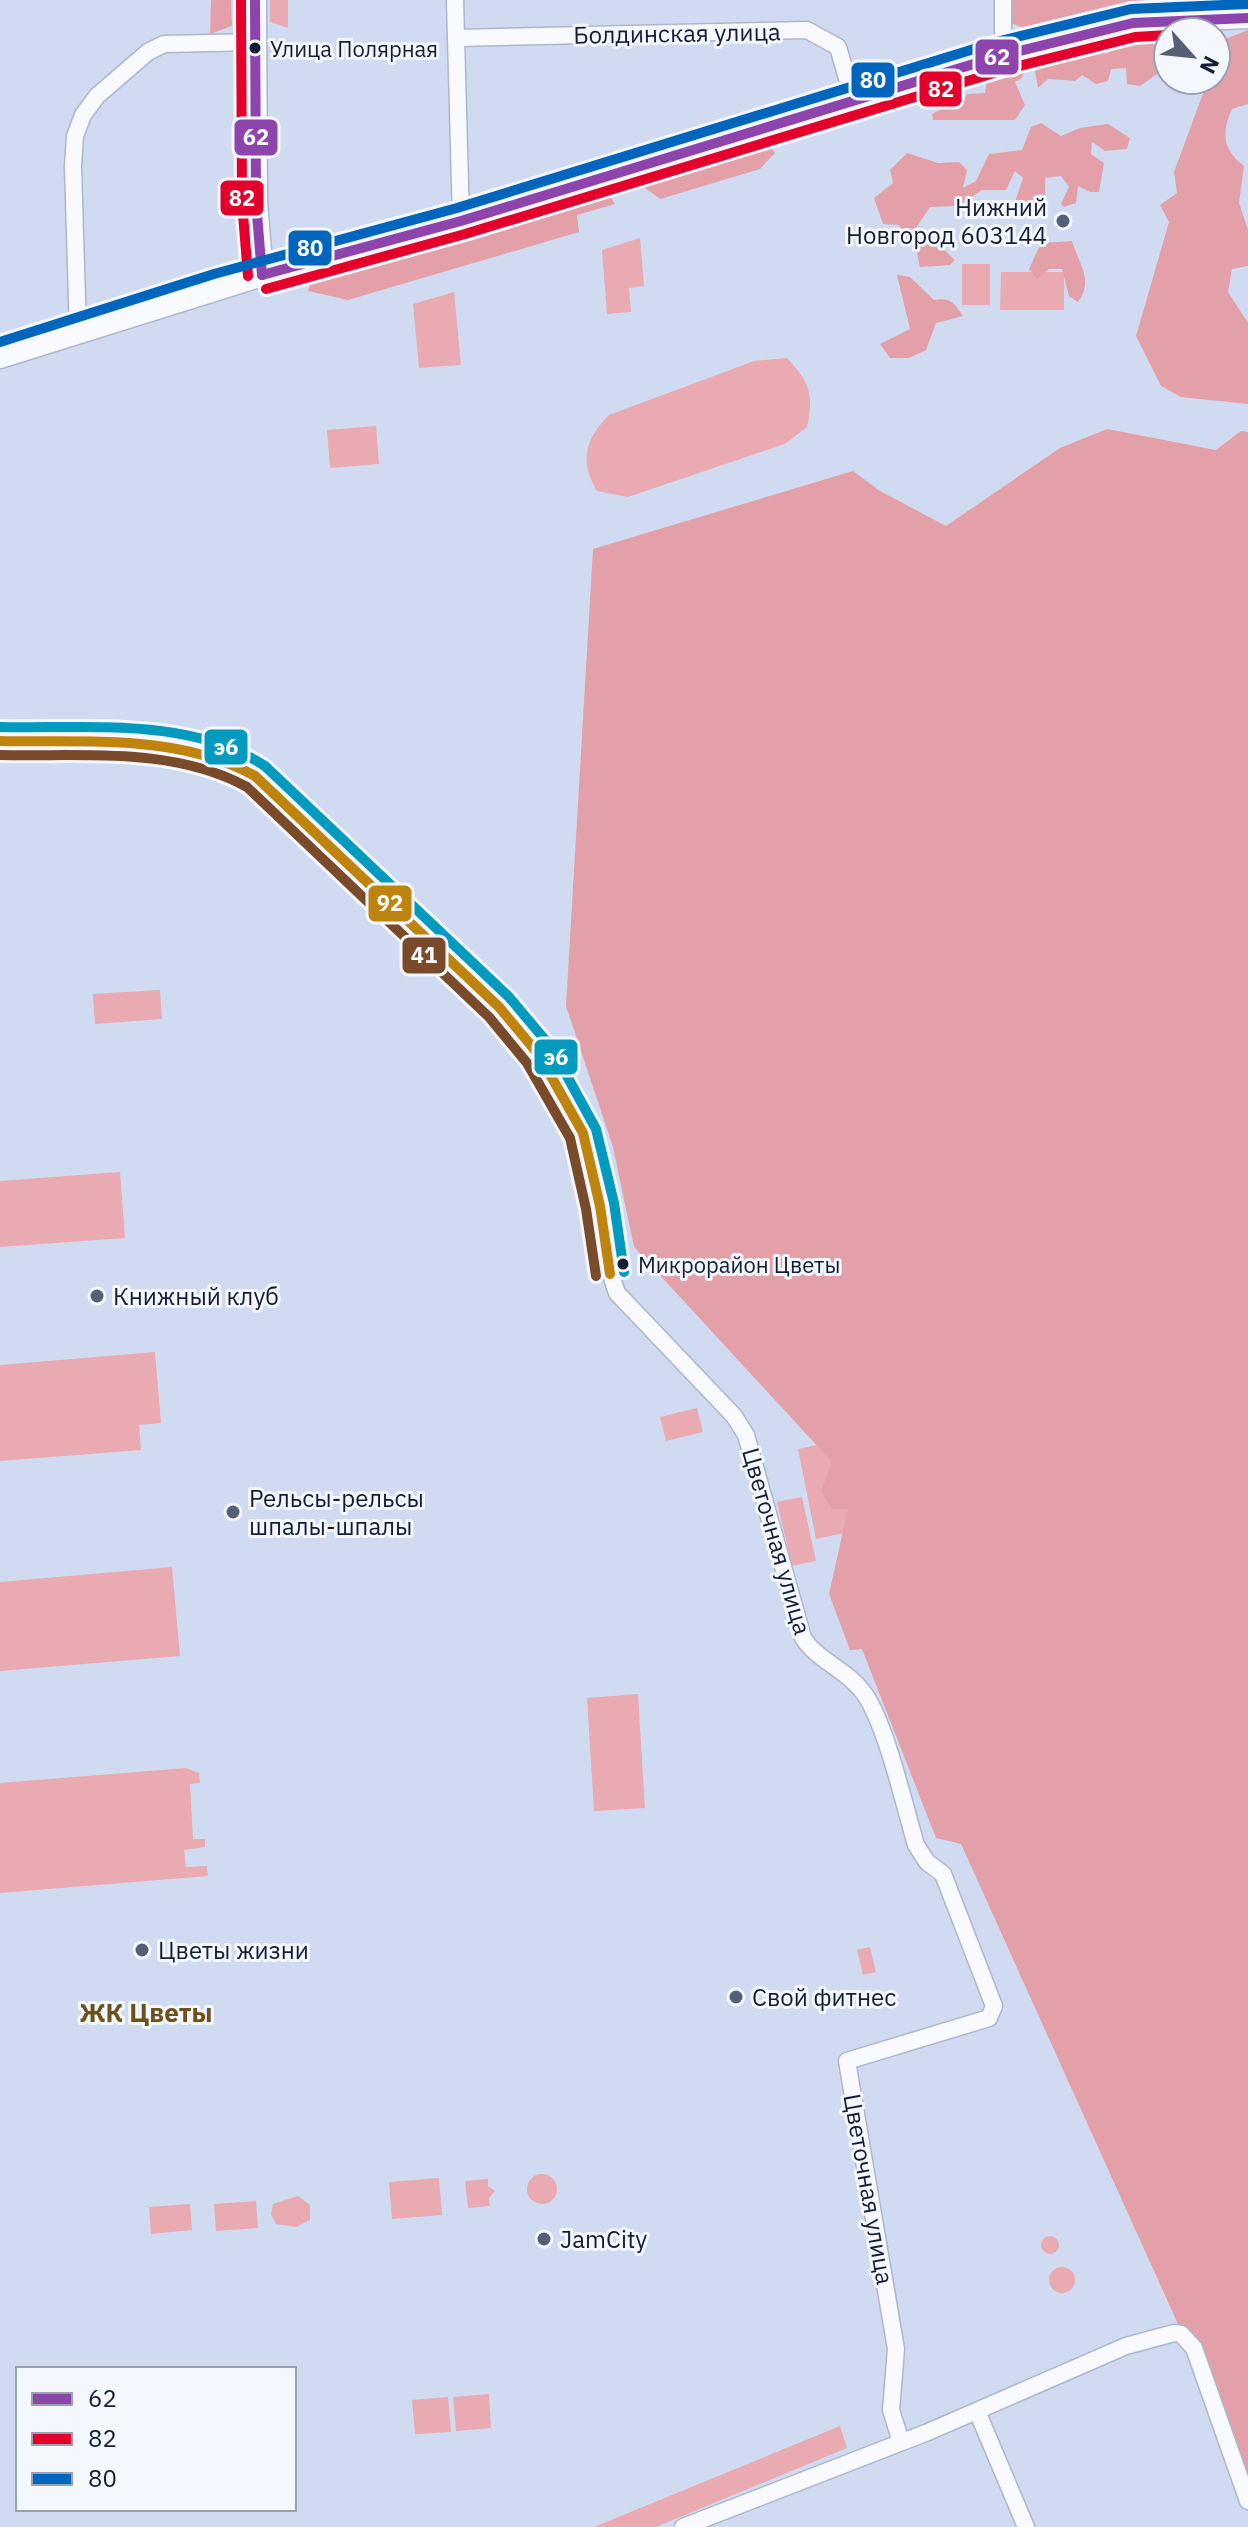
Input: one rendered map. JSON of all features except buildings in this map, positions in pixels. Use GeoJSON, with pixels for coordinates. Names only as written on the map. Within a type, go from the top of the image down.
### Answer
{"type":"FeatureCollection","features":[{"type":"Feature","properties":{"kind":"main road"},"geometry":{"type":"LineString","coordinates":[[0,357],[262,275],[256,202],[255,0]]}},
{"type":"Feature","properties":{"kind":"street"},"geometry":{"type":"LineString","coordinates":[[455,0],[461,221]]}},
{"type":"Feature","properties":{"kind":"street"},"geometry":{"type":"LineString","coordinates":[[1003,0],[1003,55]]}},
{"type":"Feature","properties":{"kind":"street"},"geometry":{"type":"LineString","coordinates":[[262,275],[461,221],[1003,55],[1133,23],[1248,18]]}},
{"type":"Feature","properties":{"kind":"street","name":"Болдинская улица"},"geometry":{"type":"LineString","coordinates":[[456,38],[807,30],[838,47],[853,99]]}},
{"type":"Feature","properties":{"kind":"street"},"geometry":{"type":"LineString","coordinates":[[78,333],[73,166],[75,136],[83,115],[97,96],[148,52],[164,44],[256,42]]}},
{"type":"Feature","properties":{"kind":"street","name":"Цветочная улица"},"geometry":{"type":"LineString","coordinates":[[0,741],[184,747],[239,764],[255,776],[499,1007],[532,1045],[583,1133],[600,1206],[610,1274],[617,1293],[734,1416],[746,1435],[803,1638],[811,1650],[865,1694],[916,1845],[927,1862],[943,1874],[994,2006],[989,2018],[847,2061],[896,2349],[891,2410],[901,2442]]}},
{"type":"Feature","properties":{"kind":"street"},"geometry":{"type":"LineString","coordinates":[[683,2527],[901,2442],[1160,2334],[1181,2334],[1194,2348],[1248,2501]]}},
{"type":"Feature","properties":{"kind":"street"},"geometry":{"type":"LineString","coordinates":[[977,2411],[1026,2527]]}},
{"type":"Feature","properties":{"kind":"shaded area"},"geometry":{"type":"Polygon","coordinates":[[[211,0],[231,0],[232,26],[210,34],[211,0]]]}},
{"type":"Feature","properties":{"kind":"shaded area"},"geometry":{"type":"Polygon","coordinates":[[[270,0],[288,0],[288,28],[270,22],[270,0]]]}},
{"type":"Feature","properties":{"kind":"shaded area"},"geometry":{"type":"Polygon","coordinates":[[[1011,0],[1144,0],[1133,11],[1123,6],[1112,15],[1095,13],[1078,22],[1054,20],[1031,31],[1011,23],[1011,0]]]}},
{"type":"Feature","properties":{"kind":"shaded area"},"geometry":{"type":"Polygon","coordinates":[[[1152,27],[1152,77],[1140,86],[1127,84],[1126,68],[1111,69],[1108,81],[1096,84],[1082,75],[1075,81],[1048,79],[1038,88],[1035,71],[1041,66],[1039,59],[1046,49],[1062,55],[1072,44],[1088,40],[1106,54],[1118,41],[1141,40],[1152,27]]]}},
{"type":"Feature","properties":{"kind":"shaded area"},"geometry":{"type":"Polygon","coordinates":[[[1248,30],[1248,104],[1232,109],[1225,133],[1232,154],[1244,166],[1239,203],[1248,230],[1248,266],[1232,269],[1228,292],[1248,323],[1248,404],[1181,397],[1161,386],[1136,336],[1169,222],[1160,205],[1177,193],[1174,172],[1202,96],[1232,96],[1232,36],[1248,30]]]}},
{"type":"Feature","properties":{"kind":"shaded area"},"geometry":{"type":"Polygon","coordinates":[[[1015,58],[1026,65],[1022,78],[1015,82],[1025,105],[1015,120],[933,120],[932,114],[949,105],[960,108],[967,94],[985,93],[988,73],[1005,68],[1015,58]]]}},
{"type":"Feature","properties":{"kind":"shaded area"},"geometry":{"type":"Polygon","coordinates":[[[1041,123],[1061,136],[1080,128],[1108,124],[1130,138],[1127,149],[1105,151],[1092,142],[1091,154],[1104,163],[1099,192],[1090,192],[1078,186],[1076,203],[1064,207],[1061,204],[1069,187],[1061,176],[1045,178],[1045,202],[1033,207],[1015,202],[1023,178],[1015,171],[1006,190],[982,190],[959,206],[930,207],[916,228],[919,240],[942,248],[955,260],[950,265],[920,267],[916,249],[905,241],[899,225],[883,224],[874,198],[893,183],[890,170],[907,153],[938,163],[959,162],[967,170],[963,188],[976,181],[989,154],[1022,150],[1031,127],[1041,123]]]}},
{"type":"Feature","properties":{"kind":"shaded area"},"geometry":{"type":"Polygon","coordinates":[[[765,140],[775,153],[760,169],[660,199],[637,182],[765,140]]]}},
{"type":"Feature","properties":{"kind":"shaded area"},"geometry":{"type":"Polygon","coordinates":[[[606,190],[615,204],[577,215],[579,232],[348,300],[308,291],[312,276],[606,190]]]}},
{"type":"Feature","properties":{"kind":"shaded area"},"geometry":{"type":"Polygon","coordinates":[[[640,238],[644,286],[629,288],[631,312],[607,314],[602,250],[640,238]]]}},
{"type":"Feature","properties":{"kind":"shaded area"},"geometry":{"type":"Polygon","coordinates":[[[1072,241],[1085,279],[1083,294],[1078,302],[1069,296],[1062,269],[1049,269],[1037,279],[1029,269],[1041,243],[1072,241]]]}},
{"type":"Feature","properties":{"kind":"shaded area"},"geometry":{"type":"Polygon","coordinates":[[[962,264],[990,264],[990,305],[962,305],[962,264]]]}},
{"type":"Feature","properties":{"kind":"shaded area"},"geometry":{"type":"Polygon","coordinates":[[[1001,272],[1064,272],[1064,310],[1000,310],[1001,272]]]}},
{"type":"Feature","properties":{"kind":"shaded area"},"geometry":{"type":"Polygon","coordinates":[[[897,275],[910,277],[934,300],[952,302],[963,316],[936,323],[926,350],[909,358],[890,358],[880,344],[910,329],[897,275]]]}},
{"type":"Feature","properties":{"kind":"shaded area"},"geometry":{"type":"Polygon","coordinates":[[[454,292],[461,365],[419,368],[413,304],[454,292]]]}},
{"type":"Feature","properties":{"kind":"shaded area"},"geometry":{"type":"Polygon","coordinates":[[[787,358],[805,382],[810,406],[807,427],[785,444],[628,497],[597,491],[588,470],[587,451],[594,433],[609,415],[754,361],[787,358]]]}},
{"type":"Feature","properties":{"kind":"shaded area"},"geometry":{"type":"Polygon","coordinates":[[[376,426],[379,464],[330,468],[327,430],[376,426]]]}},
{"type":"Feature","properties":{"kind":"shaded area"},"geometry":{"type":"Polygon","coordinates":[[[1107,429],[1216,450],[1241,431],[1248,432],[1248,2479],[961,1844],[936,1838],[862,1649],[850,1650],[829,1594],[848,1509],[832,1509],[821,1491],[832,1462],[634,1247],[613,1147],[566,1006],[593,549],[853,471],[880,491],[946,526],[1060,448],[1107,429]]]}},
{"type":"Feature","properties":{"kind":"shaded area"},"geometry":{"type":"Polygon","coordinates":[[[160,990],[162,1019],[95,1024],[93,994],[160,990]]]}},
{"type":"Feature","properties":{"kind":"shaded area"},"geometry":{"type":"Polygon","coordinates":[[[120,1172],[125,1238],[0,1247],[0,1181],[120,1172]]]}},
{"type":"Feature","properties":{"kind":"shaded area"},"geometry":{"type":"Polygon","coordinates":[[[155,1352],[161,1423],[139,1425],[141,1450],[0,1461],[0,1365],[155,1352]]]}},
{"type":"Feature","properties":{"kind":"shaded area"},"geometry":{"type":"Polygon","coordinates":[[[697,1408],[703,1432],[666,1441],[660,1417],[697,1408]]]}},
{"type":"Feature","properties":{"kind":"shaded area"},"geometry":{"type":"Polygon","coordinates":[[[836,1441],[854,1531],[816,1539],[798,1449],[836,1441]]]}},
{"type":"Feature","properties":{"kind":"shaded area"},"geometry":{"type":"Polygon","coordinates":[[[802,1497],[816,1561],[792,1566],[777,1502],[802,1497]]]}},
{"type":"Feature","properties":{"kind":"shaded area"},"geometry":{"type":"Polygon","coordinates":[[[172,1567],[180,1656],[0,1671],[0,1582],[172,1567]]]}},
{"type":"Feature","properties":{"kind":"shaded area"},"geometry":{"type":"Polygon","coordinates":[[[638,1694],[645,1808],[594,1811],[587,1698],[638,1694]]]}},
{"type":"Feature","properties":{"kind":"shaded area"},"geometry":{"type":"Polygon","coordinates":[[[186,1768],[199,1773],[200,1783],[190,1784],[193,1839],[205,1839],[205,1847],[184,1850],[186,1867],[207,1866],[208,1876],[0,1893],[0,1783],[186,1768]]]}},
{"type":"Feature","properties":{"kind":"shaded area"},"geometry":{"type":"Polygon","coordinates":[[[870,1947],[876,1972],[863,1975],[857,1950],[870,1947]]]}},
{"type":"Feature","properties":{"kind":"shaded area"},"geometry":{"type":"Polygon","coordinates":[[[542,2174],[553,2178],[557,2189],[553,2200],[542,2204],[531,2200],[527,2189],[531,2178],[542,2174]]]}},
{"type":"Feature","properties":{"kind":"shaded area"},"geometry":{"type":"Polygon","coordinates":[[[439,2178],[442,2215],[392,2219],[389,2182],[439,2178]]]}},
{"type":"Feature","properties":{"kind":"shaded area"},"geometry":{"type":"Polygon","coordinates":[[[488,2179],[488,2186],[495,2191],[489,2198],[490,2206],[468,2208],[465,2181],[488,2179]]]}},
{"type":"Feature","properties":{"kind":"shaded area"},"geometry":{"type":"Polygon","coordinates":[[[298,2196],[310,2205],[310,2220],[296,2227],[276,2224],[271,2214],[273,2204],[298,2196]]]}},
{"type":"Feature","properties":{"kind":"shaded area"},"geometry":{"type":"Polygon","coordinates":[[[256,2201],[258,2228],[216,2231],[214,2204],[256,2201]]]}},
{"type":"Feature","properties":{"kind":"shaded area"},"geometry":{"type":"Polygon","coordinates":[[[190,2204],[192,2230],[151,2234],[149,2207],[190,2204]]]}},
{"type":"Feature","properties":{"kind":"shaded area"},"geometry":{"type":"Polygon","coordinates":[[[1046,2236],[1054,2236],[1059,2245],[1057,2252],[1046,2254],[1041,2249],[1041,2241],[1046,2236]]]}},
{"type":"Feature","properties":{"kind":"shaded area"},"geometry":{"type":"Polygon","coordinates":[[[1062,2267],[1071,2271],[1075,2280],[1071,2289],[1062,2293],[1053,2289],[1049,2280],[1053,2271],[1062,2267]]]}},
{"type":"Feature","properties":{"kind":"shaded area"},"geometry":{"type":"Polygon","coordinates":[[[489,2394],[491,2428],[456,2431],[453,2397],[489,2394]]]}},
{"type":"Feature","properties":{"kind":"shaded area"},"geometry":{"type":"Polygon","coordinates":[[[448,2397],[451,2432],[415,2434],[412,2400],[448,2397]]]}},
{"type":"Feature","properties":{"kind":"shaded area"},"geometry":{"type":"Polygon","coordinates":[[[840,2426],[847,2448],[656,2527],[594,2527],[840,2426]]]}},
{"type":"Feature","properties":{"kind":"transit line","name":"82"},"geometry":{"type":"LineString","coordinates":[[241,0],[242,202],[248,276]]}},
{"type":"Feature","properties":{"kind":"transit line","name":"62"},"geometry":{"type":"LineString","coordinates":[[255,0],[256,202],[262,275]]}},
{"type":"Feature","properties":{"kind":"transit line","name":"80"},"geometry":{"type":"LineString","coordinates":[[0,342],[214,274],[457,208],[1000,41],[1131,9],[1247,4]]}},
{"type":"Feature","properties":{"kind":"transit line","name":"62"},"geometry":{"type":"LineString","coordinates":[[262,275],[461,221],[1003,55],[1133,23],[1248,18]]}},
{"type":"Feature","properties":{"kind":"transit line","name":"82"},"geometry":{"type":"LineString","coordinates":[[266,289],[465,234],[1007,69],[1135,37],[1152,36]]}},
{"type":"Feature","properties":{"kind":"transit line","name":"э6"},"geometry":{"type":"LineString","coordinates":[[0,727],[102,727],[170,732],[235,750],[265,766],[509,997],[551,1047],[596,1129],[614,1203],[624,1272]]}},
{"type":"Feature","properties":{"kind":"transit line","name":"92"},"geometry":{"type":"LineString","coordinates":[[0,741],[130,743],[163,747],[225,762],[255,776],[499,1007],[539,1055],[583,1133],[600,1206],[610,1274]]}},
{"type":"Feature","properties":{"kind":"transit line","name":"41"},"geometry":{"type":"LineString","coordinates":[[0,755],[158,759],[218,774],[247,787],[489,1017],[527,1063],[570,1138],[586,1209],[596,1276]]}},
{"type":"Feature","properties":{"kind":"place","name":"Улица Полярная"},"geometry":{"type":"Point","coordinates":[255,48]}},
{"type":"Feature","properties":{"kind":"place","name":"Нижний Новгород 603144"},"geometry":{"type":"Point","coordinates":[1063,221]}},
{"type":"Feature","properties":{"kind":"place","name":"Микрорайон Цветы"},"geometry":{"type":"Point","coordinates":[623,1264]}},
{"type":"Feature","properties":{"kind":"place","name":"Книжный клуб"},"geometry":{"type":"Point","coordinates":[97,1296]}},
{"type":"Feature","properties":{"kind":"place","name":"Рельсы-рельсы шпалы-шпалы"},"geometry":{"type":"Point","coordinates":[233,1512]}},
{"type":"Feature","properties":{"kind":"place","name":"Цветы жизни"},"geometry":{"type":"Point","coordinates":[142,1950]}},
{"type":"Feature","properties":{"kind":"place","name":"Свой фитнес"},"geometry":{"type":"Point","coordinates":[736,1997]}},
{"type":"Feature","properties":{"kind":"place","name":"JamCity"},"geometry":{"type":"Point","coordinates":[544,2239]}},
{"type":"Feature","properties":{"kind":"district","name":"ЖК Цветы"},"geometry":{"type":"Point","coordinates":[146,2012]}}]}
